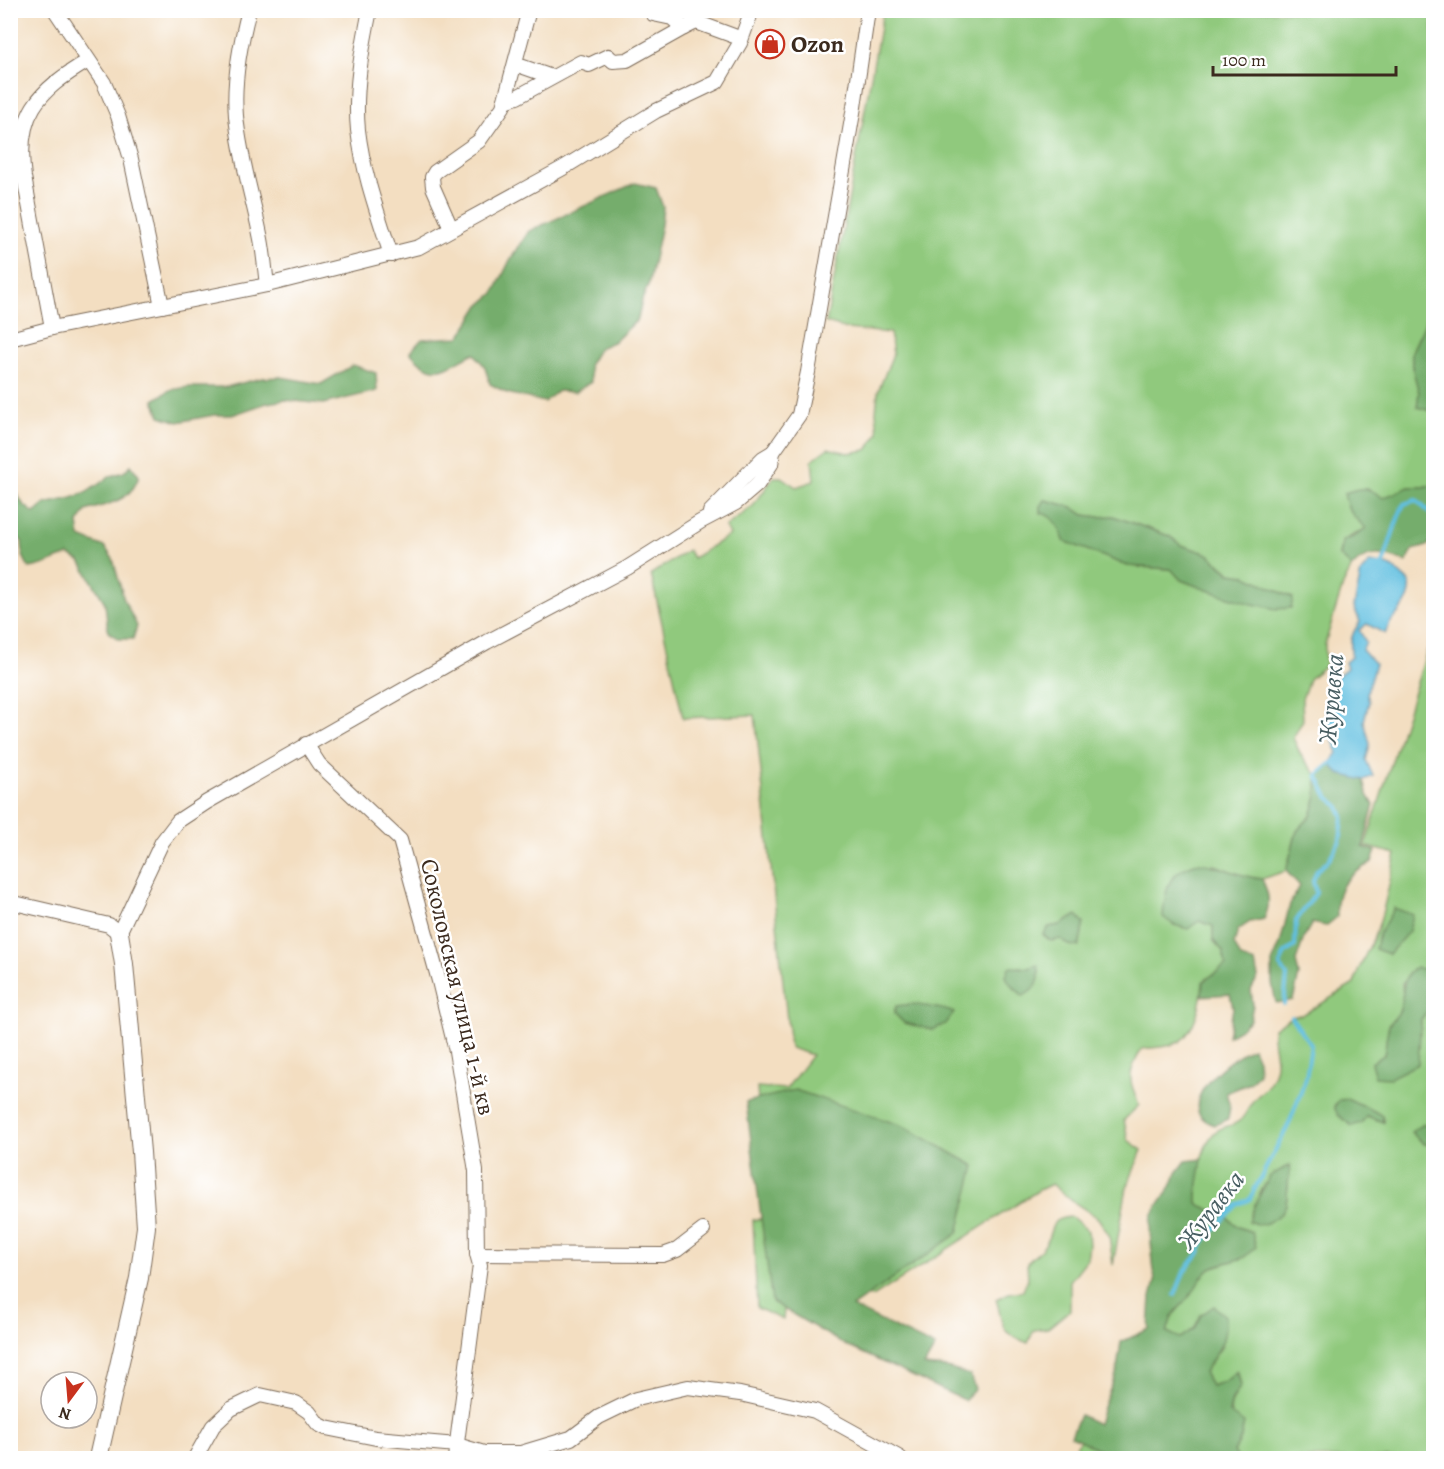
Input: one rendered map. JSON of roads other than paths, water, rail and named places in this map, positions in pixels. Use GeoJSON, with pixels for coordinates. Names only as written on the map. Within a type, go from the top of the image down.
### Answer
{"type":"FeatureCollection","features":[{"type":"Feature","properties":{"kind":"street"},"geometry":{"type":"LineString","coordinates":[[55,10],[104,84],[118,116],[131,159],[162,306]]}},
{"type":"Feature","properties":{"kind":"street"},"geometry":{"type":"LineString","coordinates":[[249,10],[238,66],[236,114],[247,182],[261,240],[267,285]]}},
{"type":"Feature","properties":{"kind":"street"},"geometry":{"type":"LineString","coordinates":[[370,10],[360,66],[358,129],[373,200],[391,255]]}},
{"type":"Feature","properties":{"kind":"street"},"geometry":{"type":"LineString","coordinates":[[452,228],[433,187],[432,177],[435,172],[479,141],[503,107],[529,10]]}},
{"type":"Feature","properties":{"kind":"street"},"geometry":{"type":"LineString","coordinates":[[10,339],[52,328],[267,285],[419,247],[563,168],[656,111],[717,82],[740,43],[752,10]]}},
{"type":"Feature","properties":{"kind":"street"},"geometry":{"type":"LineString","coordinates":[[98,1458],[139,1278],[146,1227],[135,1082],[119,933],[162,842],[178,821],[199,807],[487,642],[627,568],[700,522],[763,458],[773,453],[799,415],[804,394],[854,107],[868,10]]}},
{"type":"Feature","properties":{"kind":"street"},"geometry":{"type":"LineString","coordinates":[[652,14],[672,18],[684,28]]}},
{"type":"Feature","properties":{"kind":"street"},"geometry":{"type":"LineString","coordinates":[[505,100],[517,97],[581,62],[589,65],[608,56],[614,61],[627,60],[696,22],[734,36]]}},
{"type":"Feature","properties":{"kind":"street"},"geometry":{"type":"LineString","coordinates":[[52,328],[24,177],[21,139],[28,117],[38,98],[72,70],[88,61]]}},
{"type":"Feature","properties":{"kind":"street"},"geometry":{"type":"LineString","coordinates":[[515,64],[552,77]]}},
{"type":"Feature","properties":{"kind":"street","name":"Соколовская улица 1-й кв"},"geometry":{"type":"LineString","coordinates":[[306,744],[319,764],[400,840],[456,1051],[476,1171],[477,1254],[480,1265],[456,1452]]}},
{"type":"Feature","properties":{"kind":"street"},"geometry":{"type":"LineString","coordinates":[[10,902],[109,925],[119,933]]}},
{"type":"Feature","properties":{"kind":"street"},"geometry":{"type":"LineString","coordinates":[[477,1254],[663,1255],[677,1250],[703,1230]]}},
{"type":"Feature","properties":{"kind":"street"},"geometry":{"type":"LineString","coordinates":[[195,1458],[213,1425],[231,1409],[260,1395],[296,1403],[309,1412],[318,1424],[326,1428],[456,1452],[521,1454],[571,1438],[599,1417],[636,1399],[688,1387],[805,1408],[825,1416],[900,1458]]}},
{"type":"Feature","properties":{"kind":"water"},"geometry":{"type":"Polygon","coordinates":[[[1369,563],[1392,567],[1410,583],[1410,593],[1407,602],[1392,620],[1385,634],[1367,624],[1359,630],[1366,642],[1362,650],[1375,664],[1367,692],[1369,702],[1364,721],[1370,744],[1366,760],[1373,776],[1364,780],[1339,774],[1330,763],[1338,753],[1329,727],[1326,708],[1328,690],[1332,682],[1347,668],[1345,662],[1352,657],[1352,639],[1360,622],[1354,607],[1361,572],[1369,563]]]}},
{"type":"Feature","properties":{"kind":"waterway","name":"Журавка"},"geometry":{"type":"LineString","coordinates":[[1382,567],[1404,504],[1416,500],[1434,517]]}},
{"type":"Feature","properties":{"kind":"waterway","name":"Журавка"},"geometry":{"type":"LineString","coordinates":[[1284,1004],[1287,976],[1280,965],[1285,953],[1295,946],[1296,921],[1316,893],[1313,881],[1317,870],[1327,862],[1340,841],[1343,817],[1338,805],[1328,797],[1317,775],[1333,762]]}},
{"type":"Feature","properties":{"kind":"waterway","name":"Журавка"},"geometry":{"type":"LineString","coordinates":[[1175,1295],[1184,1272],[1199,1253],[1204,1241],[1238,1204],[1249,1200],[1289,1124],[1306,1078],[1311,1045],[1291,1017]]}},
{"type":"Feature","properties":{"kind":"place","name":"Ozon"},"geometry":{"type":"Point","coordinates":[770,44]}}]}
